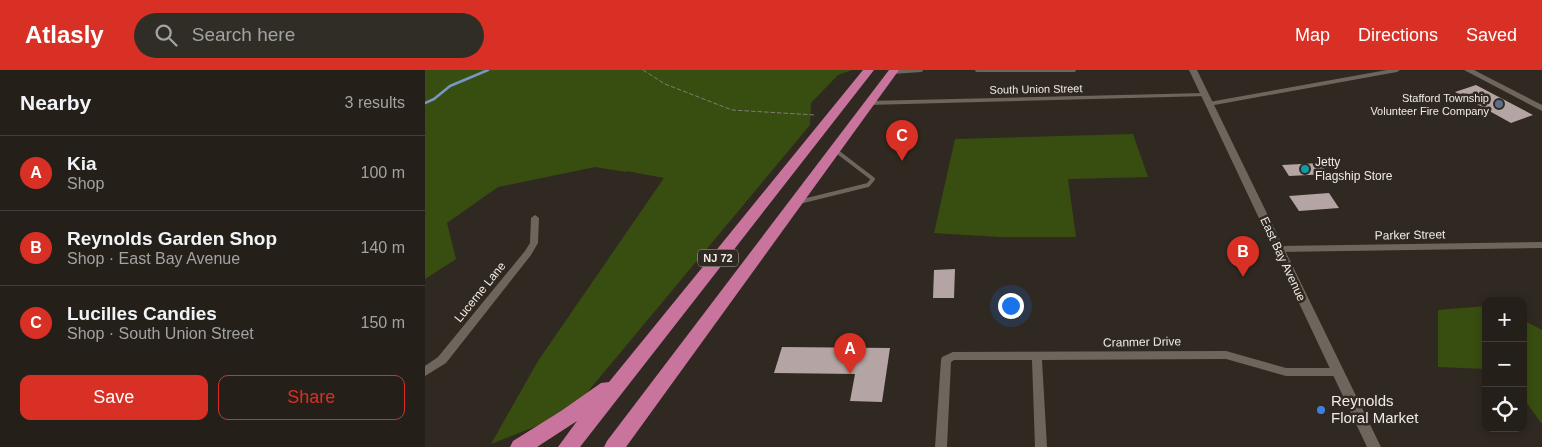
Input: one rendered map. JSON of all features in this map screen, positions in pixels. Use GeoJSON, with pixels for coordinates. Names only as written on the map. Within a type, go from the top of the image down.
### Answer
{"type":"FeatureCollection","features":[{"type":"Feature","properties":{"kind":"highway","name":"NJ 72"},"geometry":{"type":"LineString","coordinates":[[568,447],[869,70]]}},
{"type":"Feature","properties":{"kind":"highway","name":"NJ 72"},"geometry":{"type":"LineString","coordinates":[[614,447],[893,71]]}},
{"type":"Feature","properties":{"kind":"highway"},"geometry":{"type":"LineString","coordinates":[[520,447],[575,412],[625,374]]}},
{"type":"Feature","properties":{"kind":"street","name":"East Bay Avenue"},"geometry":{"type":"LineString","coordinates":[[1193,70],[1374,447]]}},
{"type":"Feature","properties":{"kind":"street","name":"South Union Street"},"geometry":{"type":"LineString","coordinates":[[868,103],[1207,100],[1397,70]]}},
{"type":"Feature","properties":{"kind":"street"},"geometry":{"type":"LineString","coordinates":[[1468,70],[1542,108]]}},
{"type":"Feature","properties":{"kind":"street","name":"Lucerne Lane"},"geometry":{"type":"LineString","coordinates":[[425,372],[442,360],[528,253],[534,243],[535,218]]}},
{"type":"Feature","properties":{"kind":"street","name":"Parker Street"},"geometry":{"type":"LineString","coordinates":[[1279,249],[1542,245]]}},
{"type":"Feature","properties":{"kind":"street","name":"Cranmer Drive"},"geometry":{"type":"LineString","coordinates":[[946,360],[953,356],[1226,355],[1286,372],[1337,372]]}},
{"type":"Feature","properties":{"kind":"street"},"geometry":{"type":"LineString","coordinates":[[1037,357],[1041,447]]}},
{"type":"Feature","properties":{"kind":"street"},"geometry":{"type":"LineString","coordinates":[[941,447],[946,360]]}},
{"type":"Feature","properties":{"kind":"lane"},"geometry":{"type":"LineString","coordinates":[[893,71],[921,70]]}},
{"type":"Feature","properties":{"kind":"lane"},"geometry":{"type":"LineString","coordinates":[[977,70],[1074,70]]}},
{"type":"Feature","properties":{"kind":"lane"},"geometry":{"type":"LineString","coordinates":[[796,203],[868,186],[872,182],[873,179],[835,150]]}},
{"type":"Feature","properties":{"kind":"path"},"geometry":{"type":"LineString","coordinates":[[643,70],[665,84],[733,110],[815,114]]}},
{"type":"Feature","properties":{"kind":"green space"},"geometry":{"type":"Polygon","coordinates":[[[425,70],[852,70],[838,75],[811,103],[810,125],[570,413],[491,444],[538,361],[664,178],[595,167],[498,187],[447,223],[456,259],[425,279],[425,70]]]}},
{"type":"Feature","properties":{"kind":"green space"},"geometry":{"type":"Polygon","coordinates":[[[1133,134],[1148,177],[1068,179],[1076,237],[1000,237],[934,233],[955,139],[1133,134]]]}},
{"type":"Feature","properties":{"kind":"green space"},"geometry":{"type":"Polygon","coordinates":[[[1482,306],[1482,369],[1438,367],[1438,310],[1482,306]]]}},
{"type":"Feature","properties":{"kind":"green space"},"geometry":{"type":"Polygon","coordinates":[[[1527,322],[1542,330],[1542,424],[1527,403],[1527,322]]]}},
{"type":"Feature","properties":{"kind":"building"},"geometry":{"type":"Polygon","coordinates":[[[1476,85],[1533,115],[1511,123],[1455,92],[1476,85]]]}},
{"type":"Feature","properties":{"kind":"building","name":"Jetty Flagship Store"},"geometry":{"type":"Polygon","coordinates":[[[1320,163],[1329,174],[1289,176],[1282,165],[1320,163]]]}},
{"type":"Feature","properties":{"kind":"building"},"geometry":{"type":"Polygon","coordinates":[[[1329,193],[1339,208],[1299,211],[1289,196],[1329,193]]]}},
{"type":"Feature","properties":{"kind":"building"},"geometry":{"type":"Polygon","coordinates":[[[955,269],[954,298],[933,298],[934,270],[955,269]]]}},
{"type":"Feature","properties":{"kind":"building"},"geometry":{"type":"Polygon","coordinates":[[[782,347],[890,348],[882,402],[850,401],[855,374],[774,373],[782,347]]]}},
{"type":"Feature","properties":{"kind":"waterway"},"geometry":{"type":"LineString","coordinates":[[425,103],[434,99],[450,86],[488,70]]}},
{"type":"Feature","properties":{"kind":"place","name":"Stafford Township Volunteer Fire Company"},"geometry":{"type":"Point","coordinates":[1499,104]}},
{"type":"Feature","properties":{"kind":"place","name":"Lucilles Candies"},"geometry":{"type":"Point","coordinates":[902,161]}},
{"type":"Feature","properties":{"kind":"place","name":"Jetty Flagship Store"},"geometry":{"type":"Point","coordinates":[1305,169]}},
{"type":"Feature","properties":{"kind":"place","name":"Reynolds Garden Shop"},"geometry":{"type":"Point","coordinates":[1243,277]}},
{"type":"Feature","properties":{"kind":"place","name":"Kia"},"geometry":{"type":"Point","coordinates":[850,374]}},
{"type":"Feature","properties":{"kind":"place","name":"Reynolds Floral Market"},"geometry":{"type":"Point","coordinates":[1321,410]}}]}
